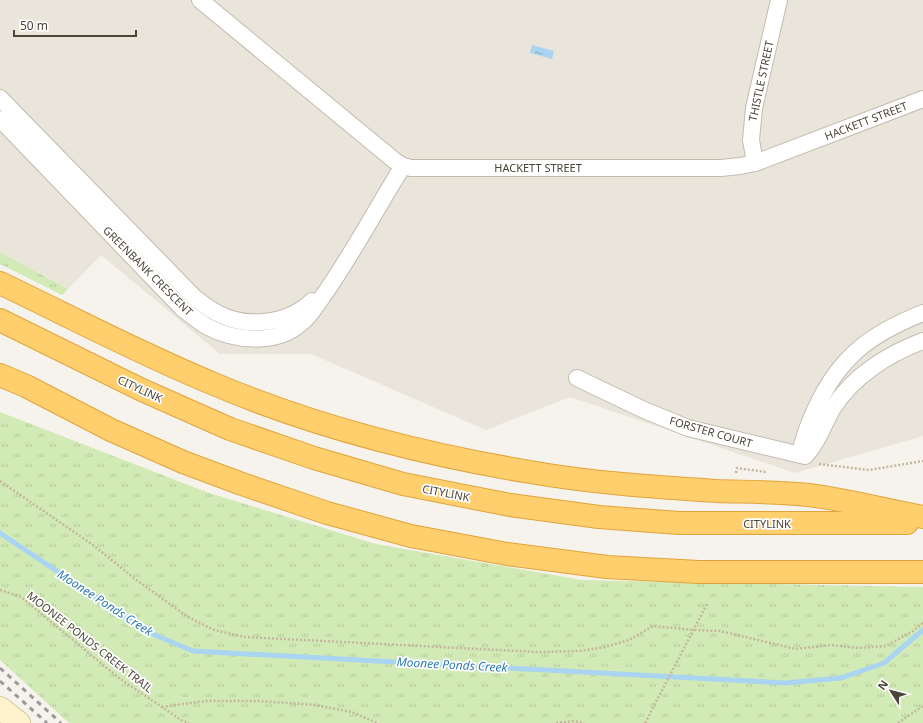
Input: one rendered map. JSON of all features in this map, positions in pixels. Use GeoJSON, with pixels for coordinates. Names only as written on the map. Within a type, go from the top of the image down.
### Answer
{"type":"FeatureCollection","features":[{"type":"Feature","properties":{"kind":"highway"},"geometry":{"type":"LineString","coordinates":[[0,283],[214,385],[283,411],[370,438],[437,455],[531,473],[611,483],[808,495],[923,517]]}},
{"type":"Feature","properties":{"kind":"highway","name":"CITYLINK"},"geometry":{"type":"LineString","coordinates":[[0,320],[142,390],[230,429],[314,458],[403,484],[510,506],[599,517],[680,523],[923,523]]}},
{"type":"Feature","properties":{"kind":"highway"},"geometry":{"type":"LineString","coordinates":[[0,374],[111,430],[183,462],[327,513],[411,536],[507,554],[608,567],[699,572],[923,572]]}},
{"type":"Feature","properties":{"kind":"main road"},"geometry":{"type":"LineString","coordinates":[[0,708],[19,723]]}},
{"type":"Feature","properties":{"kind":"street"},"geometry":{"type":"LineString","coordinates":[[200,0],[403,166]]}},
{"type":"Feature","properties":{"kind":"street","name":"THISTLE STREET"},"geometry":{"type":"LineString","coordinates":[[755,163],[752,140],[754,108],[779,0]]}},
{"type":"Feature","properties":{"kind":"street","name":"GREENBANK CRESCENT"},"geometry":{"type":"LineString","coordinates":[[0,98],[195,298],[219,314],[235,320],[249,322],[262,322],[286,317],[305,308],[334,280]]}},
{"type":"Feature","properties":{"kind":"street","name":"HACKETT STREET"},"geometry":{"type":"LineString","coordinates":[[403,166],[418,168],[721,168],[740,166],[755,163],[923,99]]}},
{"type":"Feature","properties":{"kind":"street","name":"GREENBANK CRESCENT"},"geometry":{"type":"LineString","coordinates":[[0,119],[170,296],[197,320],[224,334],[240,337],[268,337],[293,330],[301,324],[334,280],[403,166]]}},
{"type":"Feature","properties":{"kind":"street"},"geometry":{"type":"LineString","coordinates":[[802,455],[805,433],[822,394],[841,365],[875,336],[903,321],[923,313]]}},
{"type":"Feature","properties":{"kind":"street"},"geometry":{"type":"LineString","coordinates":[[802,455],[817,441],[834,406],[850,387],[873,366],[899,351],[923,341]]}},
{"type":"Feature","properties":{"kind":"street","name":"FORSTER COURT"},"geometry":{"type":"LineString","coordinates":[[577,378],[644,410],[688,428],[802,455]]}},
{"type":"Feature","properties":{"kind":"path"},"geometry":{"type":"LineString","coordinates":[[802,455],[812,464],[869,470],[923,461]]}},
{"type":"Feature","properties":{"kind":"path"},"geometry":{"type":"LineString","coordinates":[[0,481],[93,545],[135,579],[188,617],[214,630],[245,637],[538,652],[580,651],[605,647],[629,640],[653,626],[720,631],[796,649],[831,646],[858,648],[886,646],[913,632],[923,623]]}},
{"type":"Feature","properties":{"kind":"path","name":"MOONEE PONDS CREEK TRAIL"},"geometry":{"type":"LineString","coordinates":[[0,590],[21,597],[119,678],[181,720],[189,723]]}},
{"type":"Feature","properties":{"kind":"path"},"geometry":{"type":"LineString","coordinates":[[645,723],[707,604]]}},
{"type":"Feature","properties":{"kind":"path"},"geometry":{"type":"LineString","coordinates":[[162,707],[205,701],[260,701],[315,705],[352,712],[377,723]]}},
{"type":"Feature","properties":{"kind":"path"},"geometry":{"type":"LineString","coordinates":[[898,723],[923,706]]}},
{"type":"Feature","properties":{"kind":"path"},"geometry":{"type":"LineString","coordinates":[[556,723],[574,720],[584,723]]}},
{"type":"Feature","properties":{"kind":"shaded area"},"geometry":{"type":"Polygon","coordinates":[[[0,0],[923,0],[923,436],[795,473],[570,397],[486,430],[311,354],[220,354],[101,255],[68,289],[0,252],[0,0]]]}},
{"type":"Feature","properties":{"kind":"green space"},"geometry":{"type":"Polygon","coordinates":[[[0,252],[68,289],[62,295],[0,264],[0,252]]]}},
{"type":"Feature","properties":{"kind":"green space"},"geometry":{"type":"Polygon","coordinates":[[[0,412],[209,493],[376,544],[582,580],[923,587],[923,723],[69,723],[0,660],[0,412]]]}},
{"type":"Feature","properties":{"kind":"water"},"geometry":{"type":"Polygon","coordinates":[[[532,45],[554,51],[552,59],[530,53],[532,45]]]}},
{"type":"Feature","properties":{"kind":"waterway","name":"Moonee Ponds Creek"},"geometry":{"type":"LineString","coordinates":[[0,533],[148,632],[193,651],[785,683],[841,678],[884,663],[923,630]]}},
{"type":"Feature","properties":{"kind":"railway"},"geometry":{"type":"LineString","coordinates":[[0,668],[61,723]]}},
{"type":"Feature","properties":{"kind":"railway"},"geometry":{"type":"LineString","coordinates":[[0,681],[47,723]]}}]}
